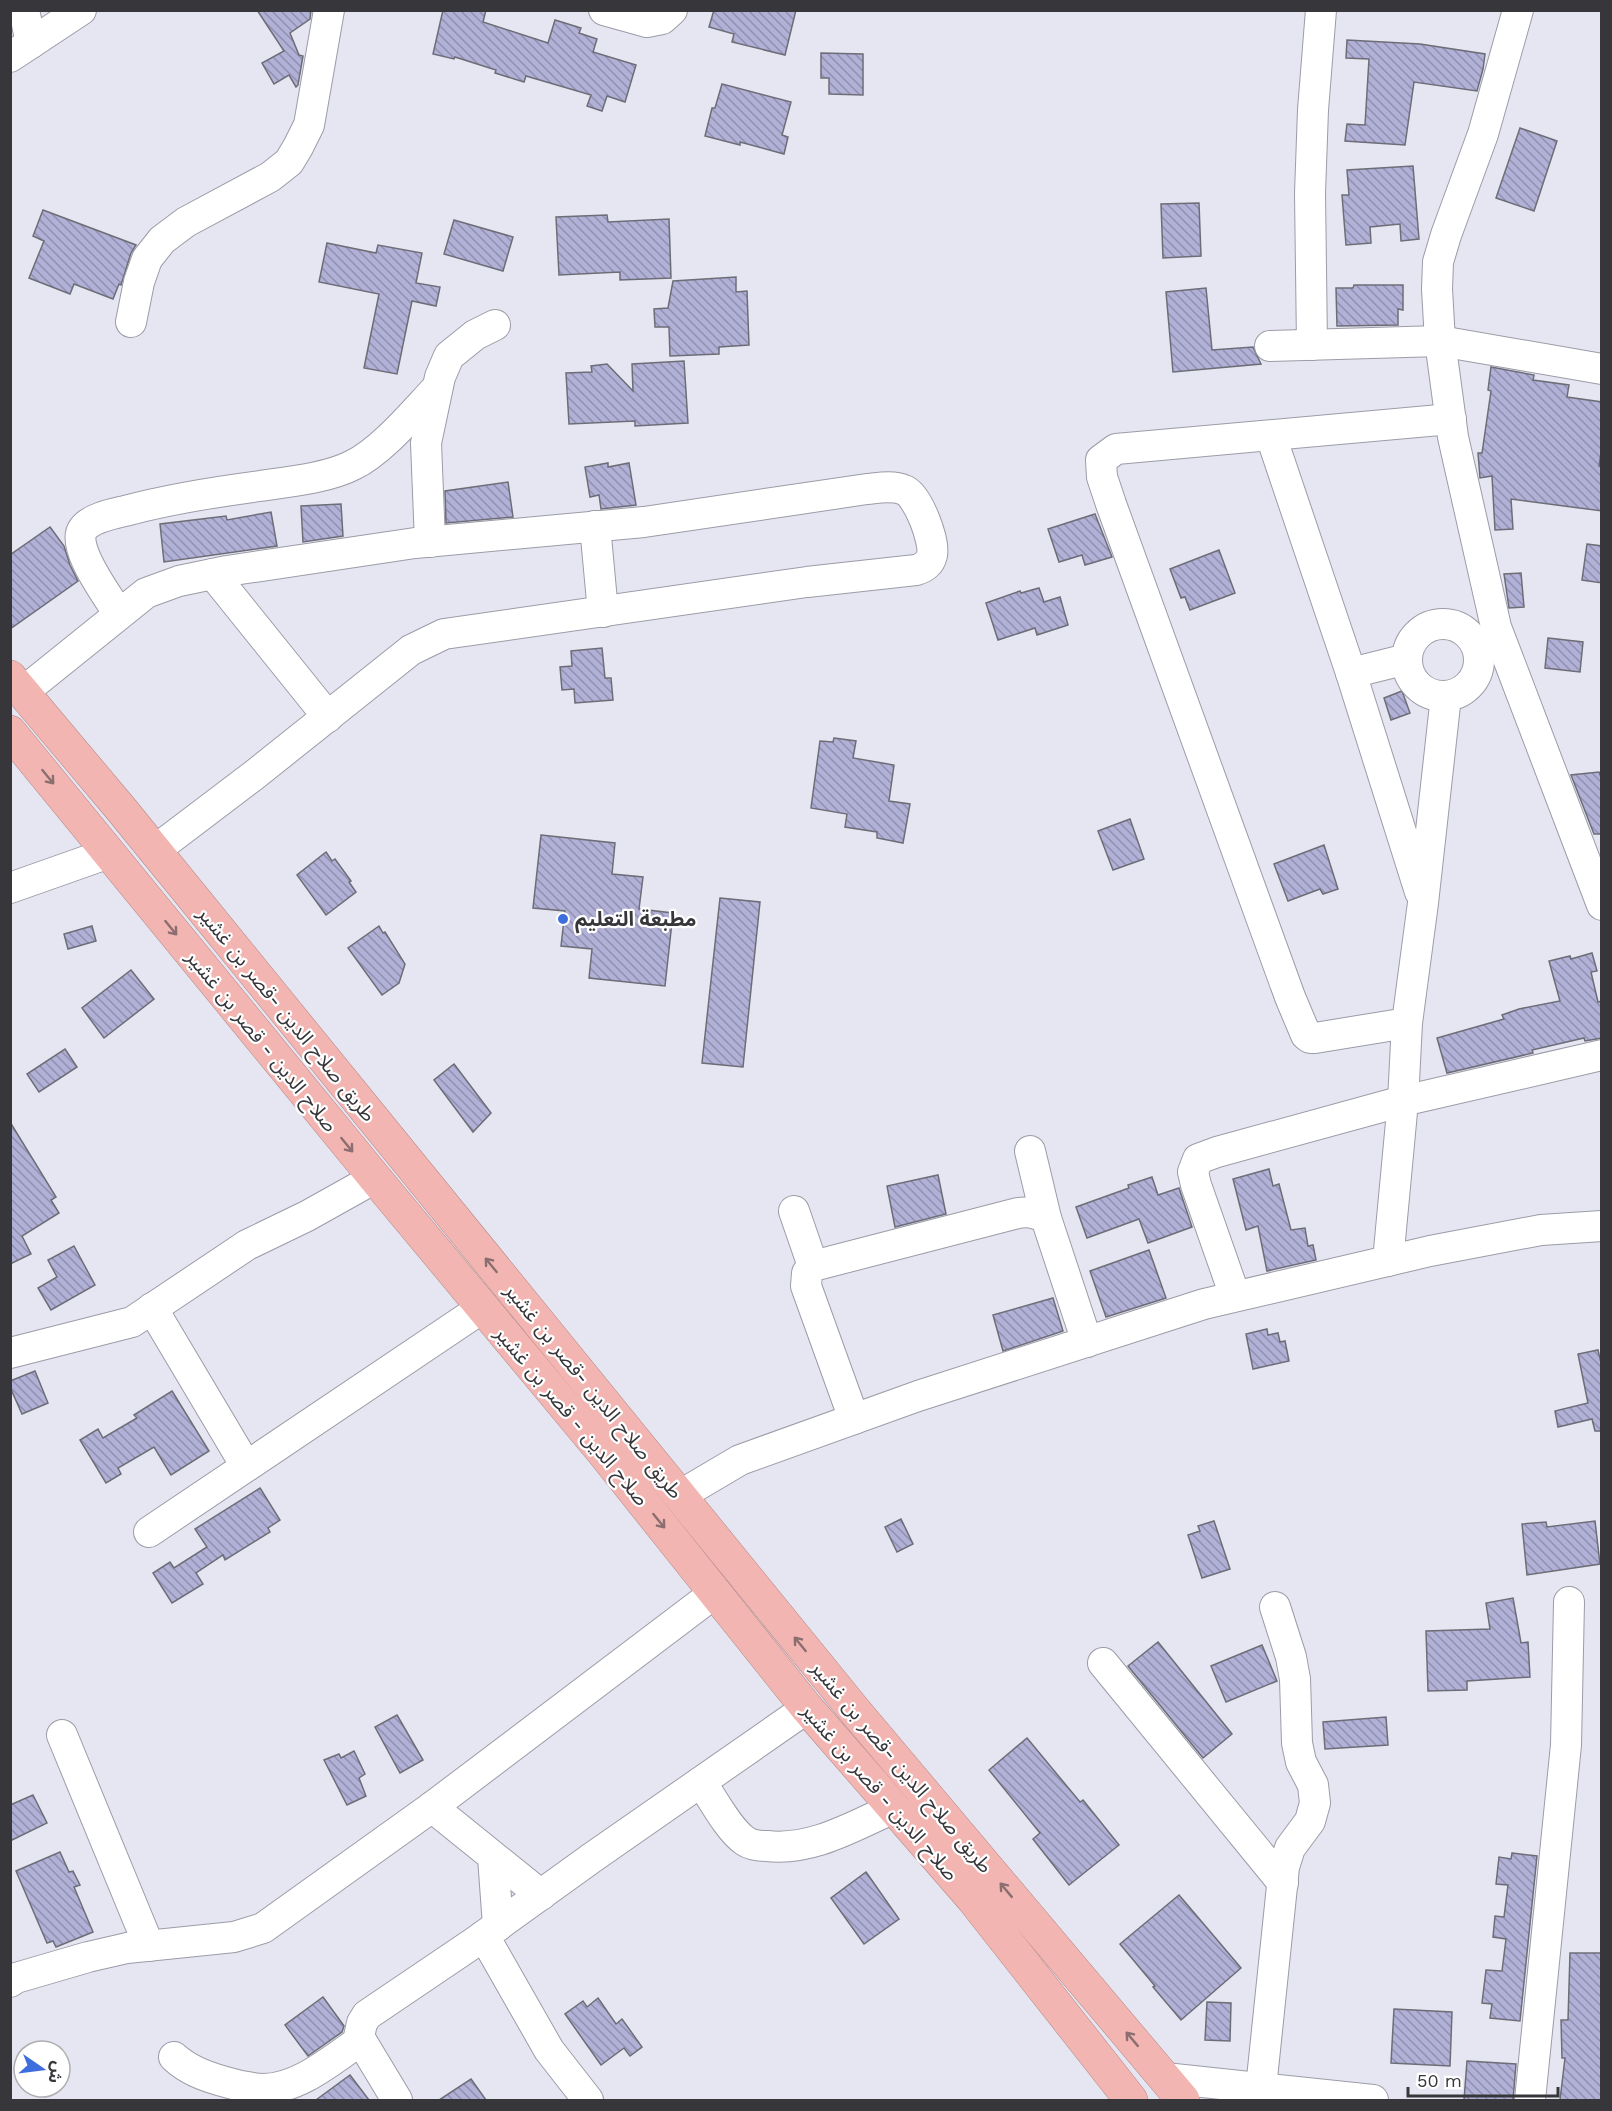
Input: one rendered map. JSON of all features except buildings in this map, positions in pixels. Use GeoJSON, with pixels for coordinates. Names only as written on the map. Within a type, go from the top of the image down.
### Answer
{"type":"FeatureCollection","features":[{"type":"Feature","properties":{"kind":"highway","name":"طريق صلاح الدين -قصر بن غشير"},"geometry":{"type":"LineString","coordinates":[[17,685],[855,1711],[1174,2089]]}},
{"type":"Feature","properties":{"kind":"highway","name":"صلاح الدين - قصر بن غشير"},"geometry":{"type":"LineString","coordinates":[[10,732],[717,1592],[807,1708],[972,1899],[1131,2100]]}},
{"type":"Feature","properties":{"kind":"highway"},"geometry":{"type":"LineString","coordinates":[[1074,2030],[1104,2007]]}},
{"type":"Feature","properties":{"kind":"street"},"geometry":{"type":"LineString","coordinates":[[21,50],[24,10]]}},
{"type":"Feature","properties":{"kind":"street"},"geometry":{"type":"LineString","coordinates":[[21,50],[81,10]]}},
{"type":"Feature","properties":{"kind":"street"},"geometry":{"type":"LineString","coordinates":[[131,322],[147,260],[162,240],[186,222],[270,177],[289,162],[309,125],[329,10]]}},
{"type":"Feature","properties":{"kind":"street"},"geometry":{"type":"LineString","coordinates":[[604,10],[647,22],[662,20],[672,10]]}},
{"type":"Feature","properties":{"kind":"street"},"geometry":{"type":"LineString","coordinates":[[1312,345],[1312,134],[1321,10]]}},
{"type":"Feature","properties":{"kind":"street"},"geometry":{"type":"LineString","coordinates":[[1518,10],[1483,134],[1438,262],[1440,341],[1451,419],[1470,514],[1485,633],[1602,905]]}},
{"type":"Feature","properties":{"kind":"street"},"geometry":{"type":"LineString","coordinates":[[430,542],[426,443],[440,377],[449,356],[475,335],[495,325]]}},
{"type":"Feature","properties":{"kind":"street"},"geometry":{"type":"LineString","coordinates":[[1270,346],[1440,341],[1602,369]]}},
{"type":"Feature","properties":{"kind":"street"},"geometry":{"type":"LineString","coordinates":[[119,614],[87,561],[80,538],[83,529],[93,522],[168,499],[306,479],[351,466],[373,454],[437,388]]}},
{"type":"Feature","properties":{"kind":"street"},"geometry":{"type":"LineString","coordinates":[[1407,1023],[1315,1038],[1306,1035],[1290,997],[1102,477],[1101,460],[1116,449],[1451,419]]}},
{"type":"Feature","properties":{"kind":"street"},"geometry":{"type":"LineString","coordinates":[[1271,435],[1351,673],[1424,903]]}},
{"type":"Feature","properties":{"kind":"street"},"geometry":{"type":"LineString","coordinates":[[17,685],[119,614],[146,592],[178,581],[430,542],[644,522],[889,488],[906,490],[918,503],[933,547],[930,560],[924,567],[916,570],[807,582],[444,634],[411,650],[253,776],[154,850]]}},
{"type":"Feature","properties":{"kind":"street"},"geometry":{"type":"LineString","coordinates":[[595,526],[603,612]]}},
{"type":"Feature","properties":{"kind":"street"},"geometry":{"type":"LineString","coordinates":[[213,574],[328,717]]}},
{"type":"Feature","properties":{"kind":"street"},"geometry":{"type":"LineString","coordinates":[[1444,623],[1465,630],[1485,633],[1476,675],[1464,690],[1446,696],[1431,694],[1418,686],[1410,674],[1407,659],[1409,648],[1423,630],[1444,623]]}},
{"type":"Feature","properties":{"kind":"street"},"geometry":{"type":"LineString","coordinates":[[1351,673],[1407,659]]}},
{"type":"Feature","properties":{"kind":"street"},"geometry":{"type":"LineString","coordinates":[[1388,1261],[1403,1101],[1407,1023],[1424,903],[1446,696]]}},
{"type":"Feature","properties":{"kind":"street"},"geometry":{"type":"LineString","coordinates":[[10,888],[110,853]]}},
{"type":"Feature","properties":{"kind":"street"},"geometry":{"type":"LineString","coordinates":[[1235,1296],[1192,1172],[1198,1159],[1403,1101],[1602,1055]]}},
{"type":"Feature","properties":{"kind":"street"},"geometry":{"type":"LineString","coordinates":[[1030,1151],[1046,1218],[1087,1342]]}},
{"type":"Feature","properties":{"kind":"street"},"geometry":{"type":"LineString","coordinates":[[10,1353],[132,1322],[247,1245],[307,1216],[375,1178]]}},
{"type":"Feature","properties":{"kind":"street"},"geometry":{"type":"LineString","coordinates":[[794,1211],[813,1266]]}},
{"type":"Feature","properties":{"kind":"street"},"geometry":{"type":"LineString","coordinates":[[854,1419],[806,1286],[807,1273],[813,1266],[1014,1214],[1024,1212],[1039,1214],[1046,1218]]}},
{"type":"Feature","properties":{"kind":"street"},"geometry":{"type":"LineString","coordinates":[[680,1496],[740,1460],[918,1396],[1204,1304],[1388,1261],[1540,1230],[1602,1226]]}},
{"type":"Feature","properties":{"kind":"street"},"geometry":{"type":"LineString","coordinates":[[152,1308],[246,1466]]}},
{"type":"Feature","properties":{"kind":"street"},"geometry":{"type":"LineString","coordinates":[[149,1532],[482,1308]]}},
{"type":"Feature","properties":{"kind":"street"},"geometry":{"type":"LineString","coordinates":[[10,1982],[16,1978],[88,1957],[127,1948],[234,1937],[263,1928],[432,1807],[717,1592]]}},
{"type":"Feature","properties":{"kind":"street"},"geometry":{"type":"LineString","coordinates":[[1530,2100],[1566,1745],[1569,1602]]}},
{"type":"Feature","properties":{"kind":"street"},"geometry":{"type":"LineString","coordinates":[[1261,2088],[1283,1883],[1290,1848],[1310,1821],[1315,1803],[1313,1785],[1301,1762],[1297,1743],[1295,1679],[1291,1657],[1275,1607]]}},
{"type":"Feature","properties":{"kind":"street"},"geometry":{"type":"LineString","coordinates":[[1103,1663],[1283,1883]]}},
{"type":"Feature","properties":{"kind":"street"},"geometry":{"type":"LineString","coordinates":[[397,2100],[359,2037],[362,2023],[367,2015],[491,1931],[807,1708]]}},
{"type":"Feature","properties":{"kind":"street"},"geometry":{"type":"LineString","coordinates":[[62,1735],[149,1946]]}},
{"type":"Feature","properties":{"kind":"street"},"geometry":{"type":"LineString","coordinates":[[701,1782],[737,1833],[746,1842],[758,1846],[780,1848],[815,1843],[894,1808]]}},
{"type":"Feature","properties":{"kind":"street"},"geometry":{"type":"LineString","coordinates":[[432,1807],[541,1895]]}},
{"type":"Feature","properties":{"kind":"street"},"geometry":{"type":"LineString","coordinates":[[493,1857],[491,1931],[549,2050],[588,2100]]}},
{"type":"Feature","properties":{"kind":"street"},"geometry":{"type":"LineString","coordinates":[[174,2057],[184,2066],[210,2078],[265,2089],[286,2085],[305,2076],[361,2040]]}},
{"type":"Feature","properties":{"kind":"street"},"geometry":{"type":"LineString","coordinates":[[1174,2089],[1261,2088],[1373,2100]]}},
{"type":"Feature","properties":{"kind":"place","name":"مطبعة التعليم"},"geometry":{"type":"Point","coordinates":[563,919]}}]}
